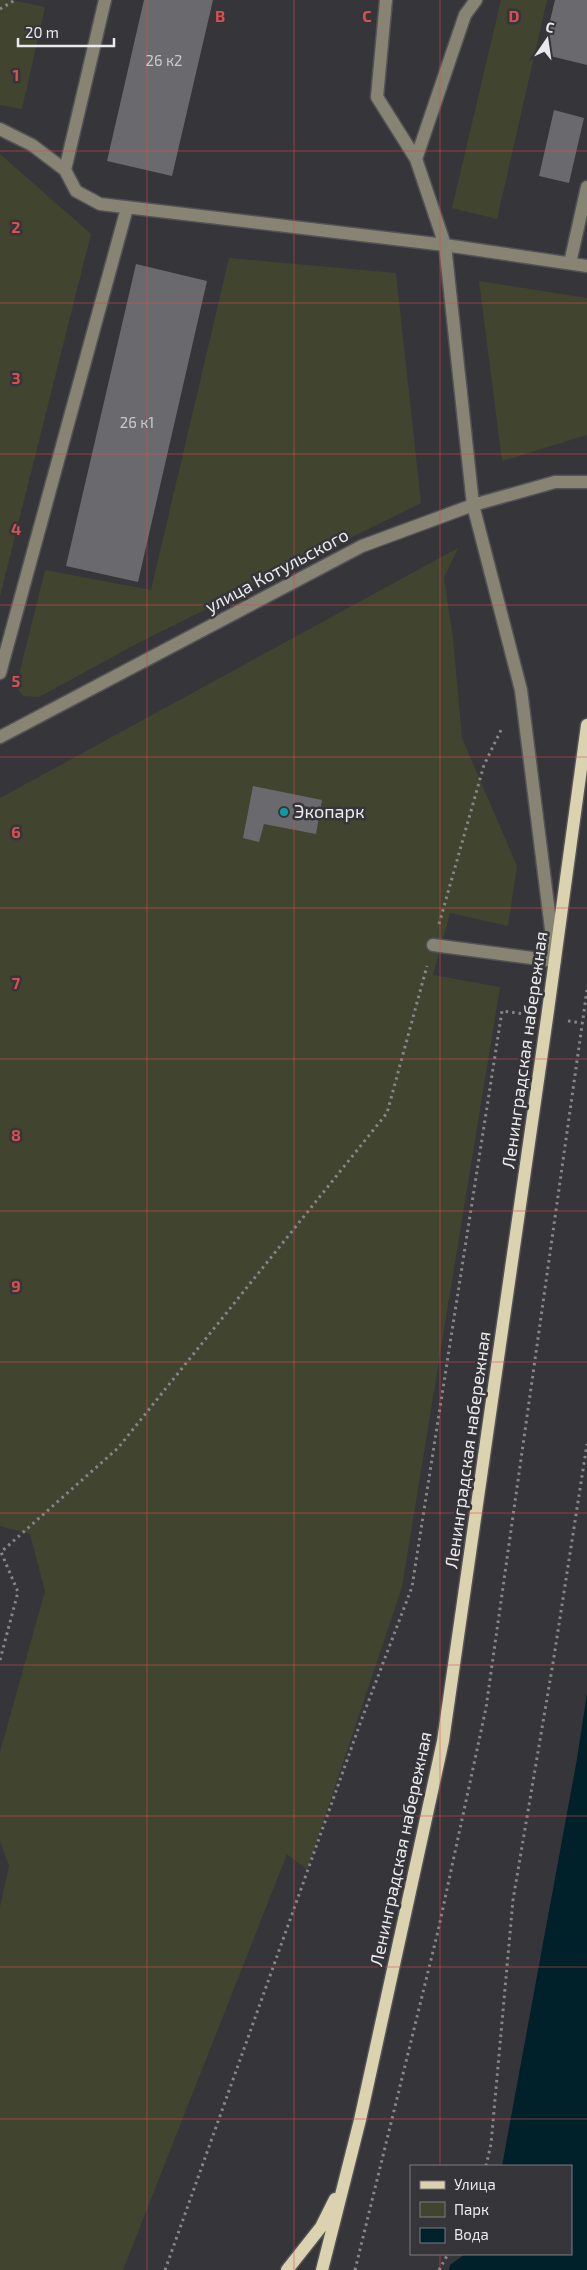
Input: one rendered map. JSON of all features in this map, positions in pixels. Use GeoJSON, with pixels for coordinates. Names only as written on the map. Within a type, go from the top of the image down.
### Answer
{"type":"FeatureCollection","features":[{"type":"Feature","properties":{"kind":"main road","name":"Ленинградская набережная"},"geometry":{"type":"LineString","coordinates":[[347,2174],[380,2032],[442,1741],[548,1018],[587,726]]}},
{"type":"Feature","properties":{"kind":"main road"},"geometry":{"type":"LineString","coordinates":[[287,2270],[321,2228],[347,2174]]}},
{"type":"Feature","properties":{"kind":"main road"},"geometry":{"type":"LineString","coordinates":[[322,2270],[347,2174]]}},
{"type":"Feature","properties":{"kind":"street"},"geometry":{"type":"LineString","coordinates":[[65,170],[105,0]]}},
{"type":"Feature","properties":{"kind":"street"},"geometry":{"type":"LineString","coordinates":[[386,0],[377,97],[416,159],[445,246],[473,505],[521,690],[555,961],[433,945]]}},
{"type":"Feature","properties":{"kind":"street"},"geometry":{"type":"LineString","coordinates":[[416,159],[466,15],[476,0]]}},
{"type":"Feature","properties":{"kind":"street"},"geometry":{"type":"LineString","coordinates":[[0,129],[32,145],[65,170],[76,191],[100,204],[445,246],[587,266]]}},
{"type":"Feature","properties":{"kind":"street"},"geometry":{"type":"LineString","coordinates":[[570,263],[587,187]]}},
{"type":"Feature","properties":{"kind":"street"},"geometry":{"type":"LineString","coordinates":[[0,673],[127,208]]}},
{"type":"Feature","properties":{"kind":"street","name":"улица Котульского"},"geometry":{"type":"LineString","coordinates":[[0,737],[362,546],[473,505],[555,482],[587,482]]}},
{"type":"Feature","properties":{"kind":"path"},"geometry":{"type":"LineString","coordinates":[[0,9],[15,0]]}},
{"type":"Feature","properties":{"kind":"path"},"geometry":{"type":"LineString","coordinates":[[0,1660],[18,1592],[0,1552],[118,1448],[387,1113],[484,765],[521,690]]}},
{"type":"Feature","properties":{"kind":"path"},"geometry":{"type":"LineString","coordinates":[[355,2270],[438,1931],[486,1708],[587,990]]}},
{"type":"Feature","properties":{"kind":"path"},"geometry":{"type":"LineString","coordinates":[[166,2270],[360,1721],[412,1587],[502,1011],[582,1022]]}},
{"type":"Feature","properties":{"kind":"path"},"geometry":{"type":"LineString","coordinates":[[486,2165],[491,2144],[514,1900],[552,1673],[587,1444]]}},
{"type":"Feature","properties":{"kind":"path"},"geometry":{"type":"LineString","coordinates":[[438,2270],[447,2255]]}},
{"type":"Feature","properties":{"kind":"green space"},"geometry":{"type":"Polygon","coordinates":[[[0,0],[12,0],[45,7],[22,109],[0,105],[0,0]]]}},
{"type":"Feature","properties":{"kind":"green space"},"geometry":{"type":"Polygon","coordinates":[[[501,0],[547,0],[497,219],[452,208],[501,0]]]}},
{"type":"Feature","properties":{"kind":"green space"},"geometry":{"type":"Polygon","coordinates":[[[0,154],[91,234],[0,596],[0,154]]]}},
{"type":"Feature","properties":{"kind":"green space"},"geometry":{"type":"Polygon","coordinates":[[[229,258],[396,273],[421,503],[140,642],[39,697],[23,696],[16,687],[45,570],[151,590],[229,258]]]}},
{"type":"Feature","properties":{"kind":"green space"},"geometry":{"type":"Polygon","coordinates":[[[479,281],[587,298],[587,435],[502,461],[479,281]]]}},
{"type":"Feature","properties":{"kind":"green space"},"geometry":{"type":"Polygon","coordinates":[[[458,548],[444,578],[453,638],[462,738],[517,866],[508,926],[450,913],[433,975],[500,987],[402,1587],[307,1870],[287,1854],[123,2270],[0,2270],[0,1907],[9,1866],[0,1841],[0,1752],[45,1591],[30,1534],[0,1526],[0,798],[458,548]]]}},
{"type":"Feature","properties":{"kind":"water"},"geometry":{"type":"Polygon","coordinates":[[[587,1693],[587,2270],[449,2270],[450,2265],[464,2255],[572,2255],[572,2165],[502,2165],[577,1759],[587,1693]]]}},
{"type":"Feature","properties":{"kind":"building"},"geometry":{"type":"Polygon","coordinates":[[[144,0],[213,0],[172,176],[107,161],[144,0]]]}},
{"type":"Feature","properties":{"kind":"building"},"geometry":{"type":"Polygon","coordinates":[[[555,0],[587,0],[587,65],[542,54],[555,0]]]}},
{"type":"Feature","properties":{"kind":"building"},"geometry":{"type":"Polygon","coordinates":[[[554,110],[584,118],[569,183],[539,176],[554,110]]]}},
{"type":"Feature","properties":{"kind":"building"},"geometry":{"type":"Polygon","coordinates":[[[136,264],[207,281],[138,582],[66,566],[136,264]]]}},
{"type":"Feature","properties":{"kind":"building","name":"Экопарк"},"geometry":{"type":"Polygon","coordinates":[[[253,786],[322,800],[316,834],[264,824],[259,842],[243,838],[253,786]]]}},
{"type":"Feature","properties":{"kind":"place","name":"Экопарк"},"geometry":{"type":"Point","coordinates":[284,812]}}]}
